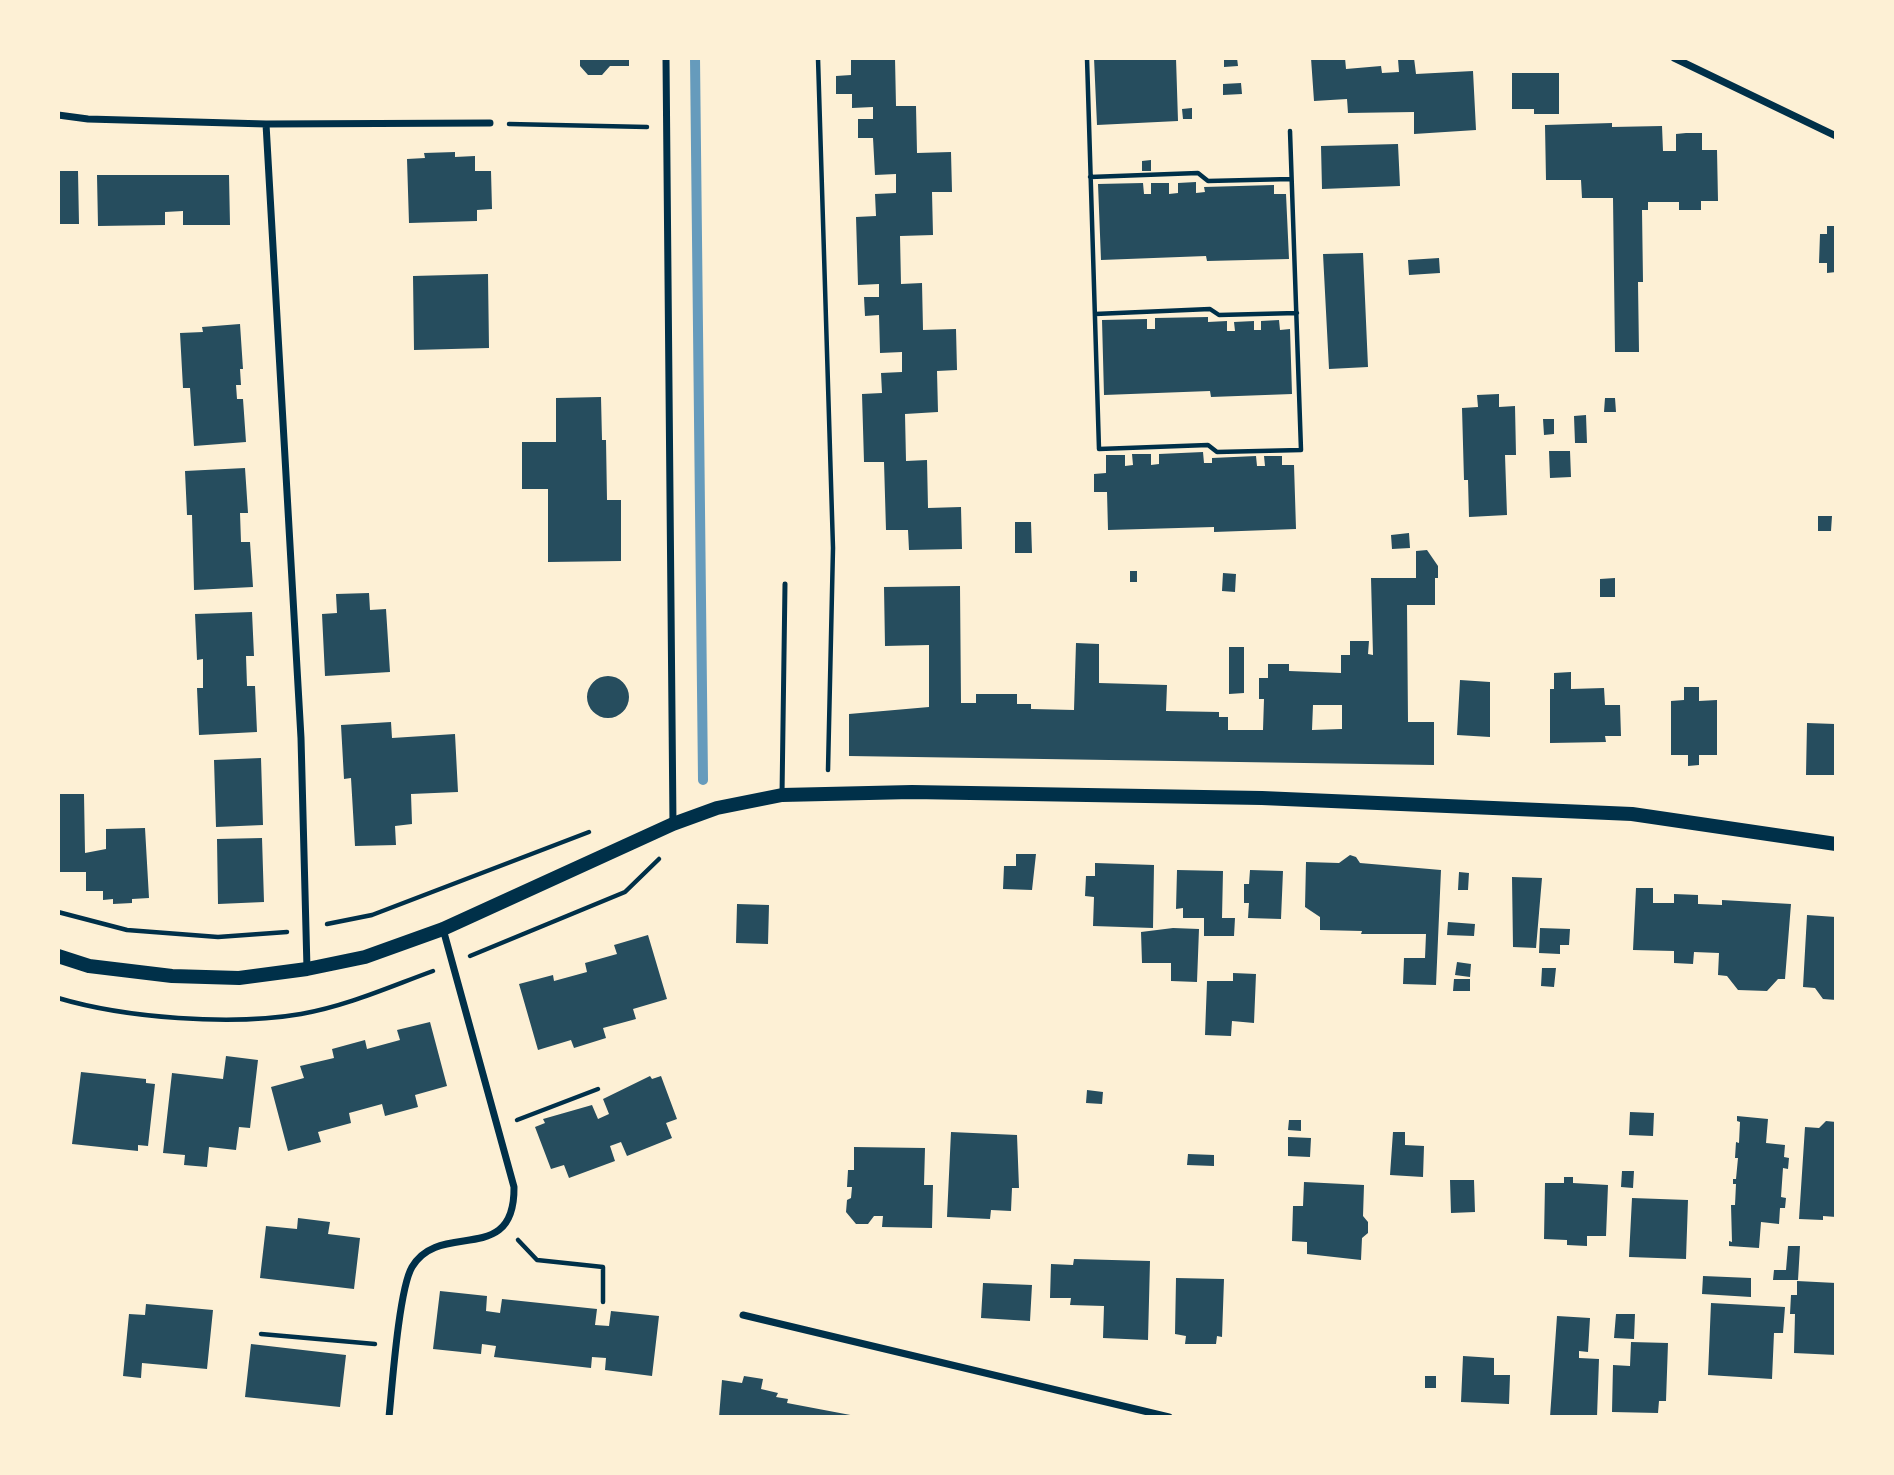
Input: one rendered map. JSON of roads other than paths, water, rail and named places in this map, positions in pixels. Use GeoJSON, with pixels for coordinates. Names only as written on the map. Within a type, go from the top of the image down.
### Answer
{"type":"FeatureCollection","features":[{"type":"Feature","properties":{"kind":"main road"},"geometry":{"type":"LineString","coordinates":[[58,956],[89,966],[172,976],[239,978],[307,969],[365,957],[443,929],[673,824],[717,808],[782,795],[912,792],[1262,798],[1632,814],[1836,844]]}},
{"type":"Feature","properties":{"kind":"street"},"geometry":{"type":"LineString","coordinates":[[666,58],[673,824]]}},
{"type":"Feature","properties":{"kind":"street"},"geometry":{"type":"LineString","coordinates":[[1674,58],[1836,136]]}},
{"type":"Feature","properties":{"kind":"street"},"geometry":{"type":"LineString","coordinates":[[58,115],[88,120],[265,124],[490,123]]}},
{"type":"Feature","properties":{"kind":"street"},"geometry":{"type":"LineString","coordinates":[[265,124],[301,738],[307,969]]}},
{"type":"Feature","properties":{"kind":"street"},"geometry":{"type":"LineString","coordinates":[[389,1417],[412,1267],[429,1252],[449,1242],[479,1240],[504,1227],[514,1209],[514,1187],[443,929]]}},
{"type":"Feature","properties":{"kind":"street"},"geometry":{"type":"LineString","coordinates":[[743,1315],[1169,1417]]}},
{"type":"Feature","properties":{"kind":"lane"},"geometry":{"type":"LineString","coordinates":[[782,795],[785,584]]}},
{"type":"Feature","properties":{"kind":"waterway"},"geometry":{"type":"LineString","coordinates":[[695,58],[703,780]]}}]}
